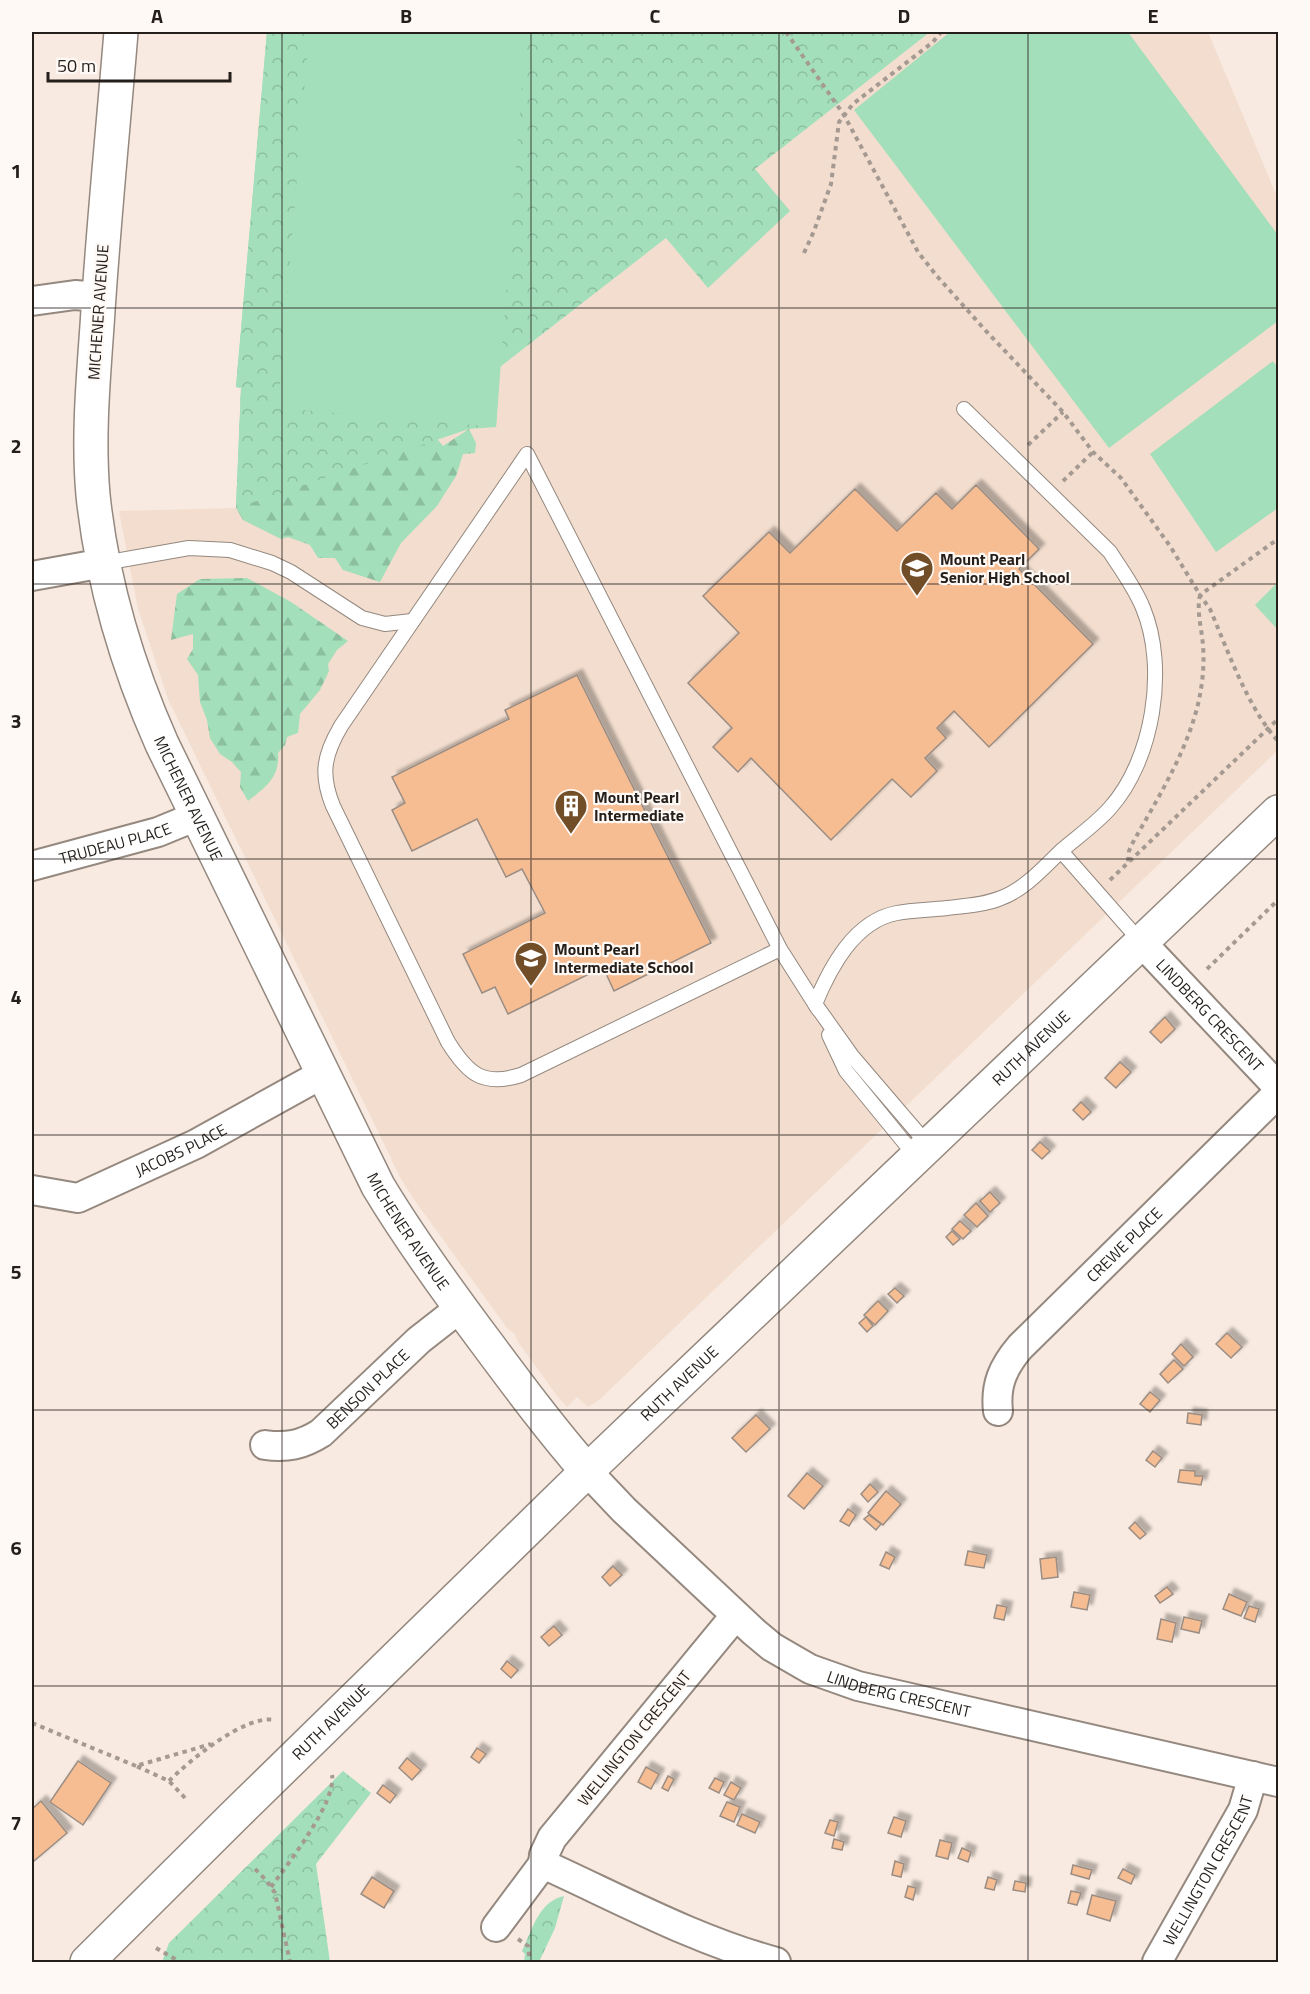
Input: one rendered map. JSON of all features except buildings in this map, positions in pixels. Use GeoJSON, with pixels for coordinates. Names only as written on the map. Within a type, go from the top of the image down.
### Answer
{"type":"FeatureCollection","features":[{"type":"Feature","properties":{"kind":"main road","name":"MICHENER AVENUE"},"geometry":{"type":"LineString","coordinates":[[121,32],[99,297],[92,404],[91,466],[97,523],[121,638],[162,744],[387,1200],[460,1308],[553,1432],[587,1471]]}},
{"type":"Feature","properties":{"kind":"main road","name":"RUTH AVENUE"},"geometry":{"type":"LineString","coordinates":[[98,1956],[251,1799],[587,1471],[1278,812]]}},
{"type":"Feature","properties":{"kind":"street"},"geometry":{"type":"LineString","coordinates":[[32,301],[75,296],[99,297]]}},
{"type":"Feature","properties":{"kind":"street"},"geometry":{"type":"LineString","coordinates":[[32,576],[104,563]]}},
{"type":"Feature","properties":{"kind":"street","name":"TRUDEAU PLACE"},"geometry":{"type":"LineString","coordinates":[[32,866],[158,832],[197,816]]}},
{"type":"Feature","properties":{"kind":"street","name":"LINDBERG CRESCENT"},"geometry":{"type":"LineString","coordinates":[[1142,943],[1278,1087]]}},
{"type":"Feature","properties":{"kind":"street","name":"JACOBS PLACE"},"geometry":{"type":"LineString","coordinates":[[32,1190],[78,1198],[196,1144],[324,1072]]}},
{"type":"Feature","properties":{"kind":"street","name":"CREWE PLACE"},"geometry":{"type":"LineString","coordinates":[[998,1411],[996,1398],[999,1378],[1020,1347],[1278,1094]]}},
{"type":"Feature","properties":{"kind":"street","name":"BENSON PLACE"},"geometry":{"type":"LineString","coordinates":[[264,1445],[291,1447],[307,1442],[321,1433],[419,1340],[460,1308]]}},
{"type":"Feature","properties":{"kind":"street","name":"LINDBERG CRESCENT"},"geometry":{"type":"LineString","coordinates":[[587,1471],[624,1510],[735,1616],[763,1640],[810,1669],[858,1686],[1266,1779]]}},
{"type":"Feature","properties":{"kind":"street","name":"WELLINGTON CRESCENT"},"geometry":{"type":"LineString","coordinates":[[496,1927],[543,1864],[544,1855],[552,1838],[735,1616]]}},
{"type":"Feature","properties":{"kind":"street","name":"WELLINGTON CRESCENT"},"geometry":{"type":"LineString","coordinates":[[1157,1962],[1242,1810],[1266,1779]]}},
{"type":"Feature","properties":{"kind":"street"},"geometry":{"type":"LineString","coordinates":[[543,1864],[702,1938],[738,1952],[776,1962]]}},
{"type":"Feature","properties":{"kind":"lane"},"geometry":{"type":"LineString","coordinates":[[815,1005],[825,980],[844,950],[854,938],[878,919],[896,913],[976,904],[999,899],[1014,893],[1029,881],[1110,808],[1138,765],[1153,711],[1155,685],[1153,642],[1137,595],[1110,552],[964,410]]}},
{"type":"Feature","properties":{"kind":"lane"},"geometry":{"type":"LineString","coordinates":[[780,949],[521,1075],[499,1080],[486,1080],[464,1064],[448,1042],[338,817],[327,791],[325,764],[334,739],[527,454],[780,949],[815,1005],[846,1071],[923,1153]]}},
{"type":"Feature","properties":{"kind":"lane"},"geometry":{"type":"LineString","coordinates":[[104,563],[189,548],[230,550],[272,563],[291,572],[362,618],[385,624],[412,621]]}},
{"type":"Feature","properties":{"kind":"lane"},"geometry":{"type":"LineString","coordinates":[[1062,851],[1142,943]]}},
{"type":"Feature","properties":{"kind":"path"},"geometry":{"type":"LineString","coordinates":[[786,32],[844,115],[918,252],[960,303],[1063,412],[1093,452],[1116,473],[1143,507],[1210,609],[1243,684],[1267,729],[1277,740]]}},
{"type":"Feature","properties":{"kind":"path"},"geometry":{"type":"LineString","coordinates":[[804,253],[831,184],[837,129],[844,115],[859,99],[933,42],[941,32]]}},
{"type":"Feature","properties":{"kind":"path"},"geometry":{"type":"LineString","coordinates":[[1033,440],[1063,412]]}},
{"type":"Feature","properties":{"kind":"path"},"geometry":{"type":"LineString","coordinates":[[1070,474],[1093,452]]}},
{"type":"Feature","properties":{"kind":"path"},"geometry":{"type":"LineString","coordinates":[[1128,863],[1129,851],[1180,753],[1199,699],[1204,668],[1198,606],[1200,595],[1278,538]]}},
{"type":"Feature","properties":{"kind":"path"},"geometry":{"type":"LineString","coordinates":[[1098,891],[1278,719]]}},
{"type":"Feature","properties":{"kind":"path"},"geometry":{"type":"LineString","coordinates":[[1207,969],[1278,900]]}},
{"type":"Feature","properties":{"kind":"path"},"geometry":{"type":"LineString","coordinates":[[136,1766],[211,1744],[262,1720],[275,1720]]}},
{"type":"Feature","properties":{"kind":"path"},"geometry":{"type":"LineString","coordinates":[[32,1723],[169,1781],[185,1798]]}},
{"type":"Feature","properties":{"kind":"path"},"geometry":{"type":"LineString","coordinates":[[169,1781],[211,1744]]}},
{"type":"Feature","properties":{"kind":"path"},"geometry":{"type":"LineString","coordinates":[[271,1887],[326,1803],[332,1788],[332,1775]]}},
{"type":"Feature","properties":{"kind":"path"},"geometry":{"type":"LineString","coordinates":[[255,1869],[271,1887],[290,1962]]}},
{"type":"Feature","properties":{"kind":"path"},"geometry":{"type":"LineString","coordinates":[[156,1948],[180,1962]]}},
{"type":"Feature","properties":{"kind":"shaded area","name":"Mount Pearl Senior High School"},"geometry":{"type":"Polygon","coordinates":[[[930,32],[1208,32],[1278,199],[1278,750],[598,1401],[588,1407],[577,1397],[567,1407],[518,1342],[514,1333],[507,1328],[401,1179],[168,699],[138,609],[119,511],[236,508],[469,429],[495,427],[500,367],[667,237],[708,287],[755,169],[930,32]]]}},
{"type":"Feature","properties":{"kind":"green space"},"geometry":{"type":"Polygon","coordinates":[[[267,32],[433,434],[443,446],[469,429],[476,443],[475,453],[463,454],[456,476],[437,506],[401,543],[380,582],[343,570],[335,558],[318,558],[310,545],[288,537],[281,539],[243,520],[236,508],[241,388],[236,387],[267,32]]]}},
{"type":"Feature","properties":{"kind":"green space"},"geometry":{"type":"Polygon","coordinates":[[[267,32],[930,32],[755,169],[790,211],[708,288],[666,238],[500,367],[496,427],[469,429],[236,508],[241,388],[236,387],[267,32]]]}},
{"type":"Feature","properties":{"kind":"green space"},"geometry":{"type":"Polygon","coordinates":[[[309,32],[526,32],[496,427],[278,408],[309,32]]]}},
{"type":"Feature","properties":{"kind":"green space"},"geometry":{"type":"Polygon","coordinates":[[[950,32],[1128,32],[1278,235],[1278,321],[1109,448],[854,110],[950,32]]]}},
{"type":"Feature","properties":{"kind":"green space"},"geometry":{"type":"Polygon","coordinates":[[[1273,361],[1278,368],[1278,508],[1216,552],[1150,454],[1273,361]]]}},
{"type":"Feature","properties":{"kind":"green space"},"geometry":{"type":"Polygon","coordinates":[[[247,578],[291,602],[348,641],[337,650],[328,664],[329,671],[320,690],[300,714],[298,733],[287,737],[285,745],[278,753],[277,769],[274,775],[266,786],[248,801],[240,787],[241,772],[220,754],[210,738],[207,720],[200,702],[198,675],[187,659],[193,649],[193,634],[171,640],[177,594],[200,579],[247,578]]]}},
{"type":"Feature","properties":{"kind":"green space"},"geometry":{"type":"Polygon","coordinates":[[[1278,582],[1278,630],[1255,605],[1278,582]]]}},
{"type":"Feature","properties":{"kind":"green space"},"geometry":{"type":"Polygon","coordinates":[[[343,1771],[371,1793],[316,1864],[330,1962],[162,1962],[169,1943],[343,1771]]]}},
{"type":"Feature","properties":{"kind":"green space"},"geometry":{"type":"Polygon","coordinates":[[[564,1896],[555,1928],[539,1962],[524,1962],[525,1954],[522,1951],[537,1918],[548,1904],[564,1896]]]}},
{"type":"Feature","properties":{"kind":"place","name":"Mount Pearl Senior High School"},"geometry":{"type":"Point","coordinates":[917,597]}},
{"type":"Feature","properties":{"kind":"place","name":"Mount Pearl Intermediate"},"geometry":{"type":"Point","coordinates":[571,835]}},
{"type":"Feature","properties":{"kind":"place","name":"Mount Pearl Intermediate School"},"geometry":{"type":"Point","coordinates":[531,987]}}]}
